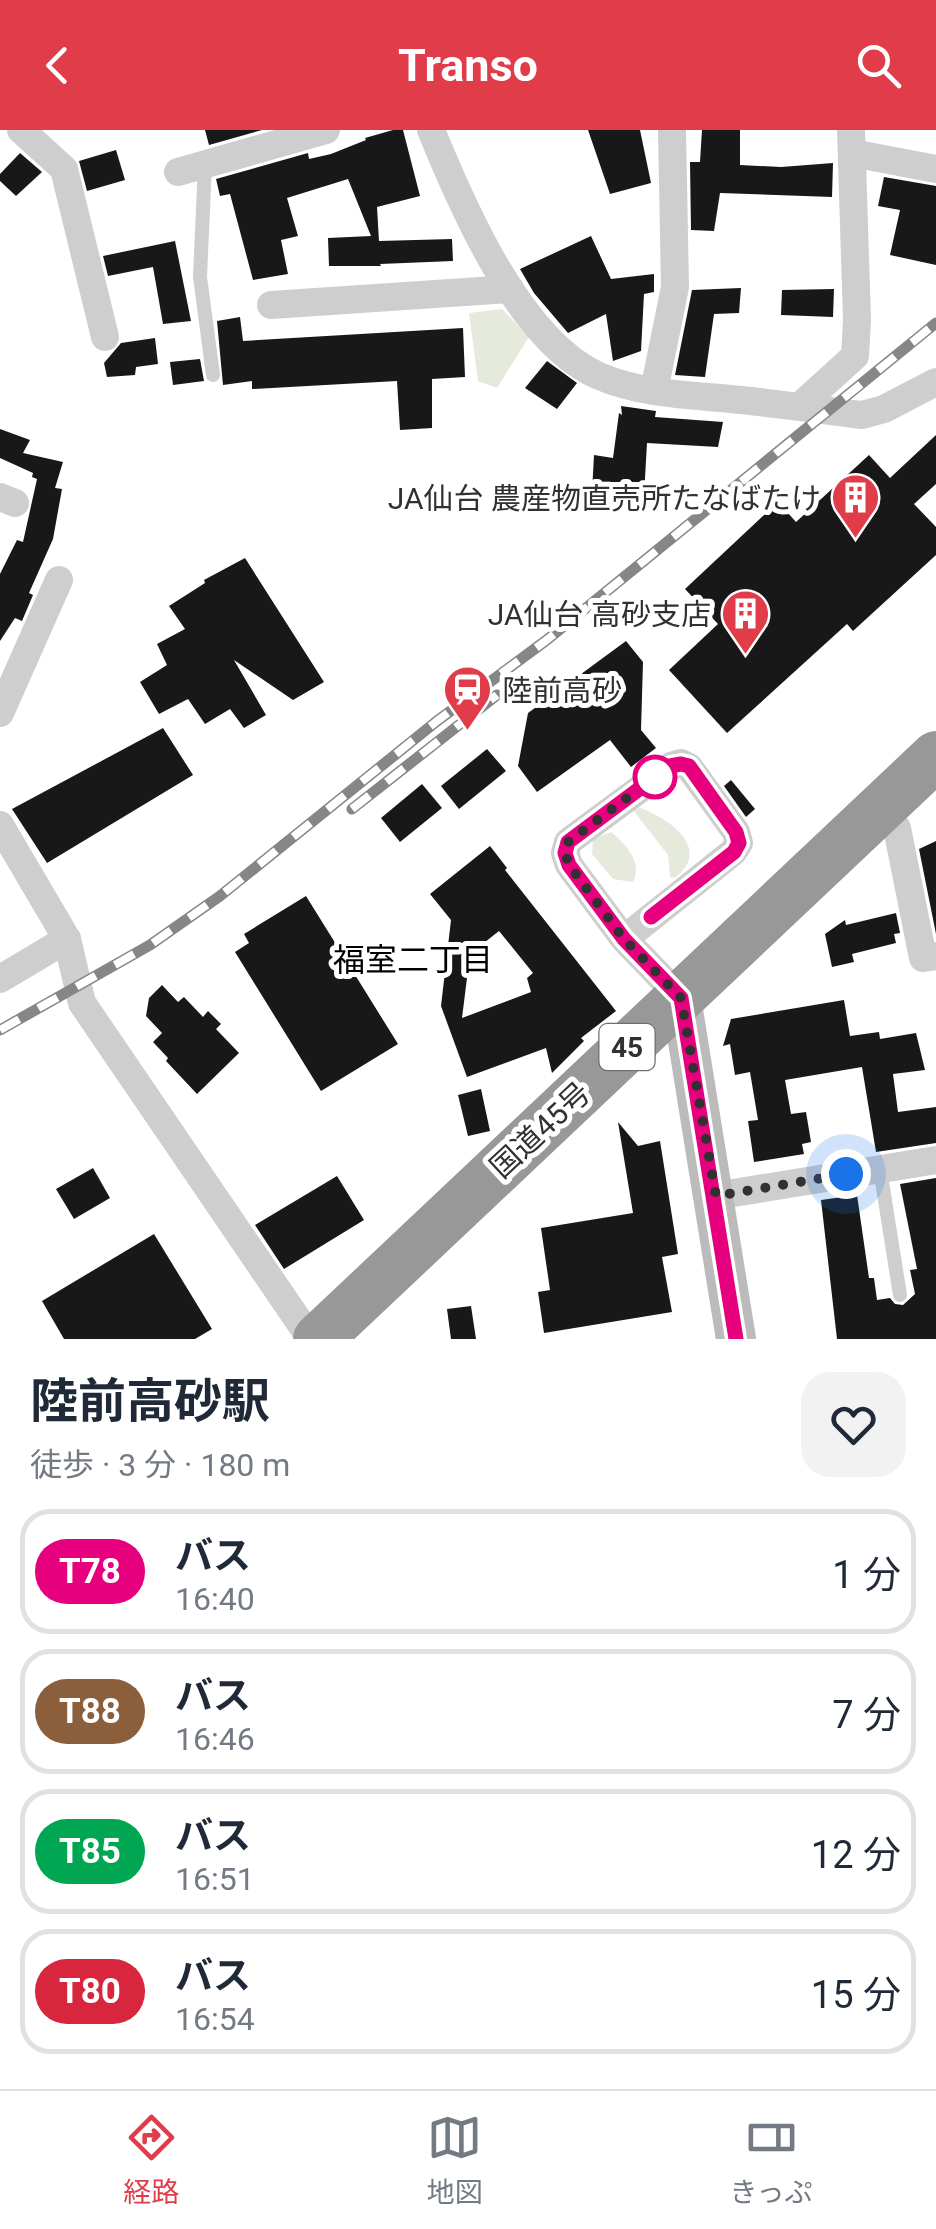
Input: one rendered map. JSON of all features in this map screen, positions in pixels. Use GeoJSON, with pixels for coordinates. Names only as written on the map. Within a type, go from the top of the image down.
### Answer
{"type":"FeatureCollection","features":[{"type":"Feature","properties":{"kind":"highway","name":"国道45号"},"geometry":{"type":"LineString","coordinates":[[361,1339],[477,1234],[936,756]]}},
{"type":"Feature","properties":{"kind":"highway","name":"国道45号"},"geometry":{"type":"LineString","coordinates":[[315,1339],[936,790]]}},
{"type":"Feature","properties":{"kind":"street"},"geometry":{"type":"LineString","coordinates":[[22,130],[64,170],[105,337]]}},
{"type":"Feature","properties":{"kind":"street"},"geometry":{"type":"LineString","coordinates":[[192,168],[326,130]]}},
{"type":"Feature","properties":{"kind":"street"},"geometry":{"type":"LineString","coordinates":[[430,130],[460,202],[510,289],[544,334],[570,359],[600,376],[654,391],[862,415],[884,409],[936,382]]}},
{"type":"Feature","properties":{"kind":"street"},"geometry":{"type":"LineString","coordinates":[[654,391],[675,287],[672,130]]}},
{"type":"Feature","properties":{"kind":"street"},"geometry":{"type":"LineString","coordinates":[[800,406],[855,356],[852,142],[936,169]]}},
{"type":"Feature","properties":{"kind":"street"},"geometry":{"type":"LineString","coordinates":[[271,305],[510,289]]}},
{"type":"Feature","properties":{"kind":"street"},"geometry":{"type":"LineString","coordinates":[[0,713],[13,650],[59,580]]}},
{"type":"Feature","properties":{"kind":"street"},"geometry":{"type":"LineString","coordinates":[[624,939],[734,852],[739,843],[736,832],[689,766],[670,766],[568,842],[565,853],[569,865],[624,939],[685,1014],[736,1339]]}},
{"type":"Feature","properties":{"kind":"street"},"geometry":{"type":"LineString","coordinates":[[0,825],[67,939],[82,1003],[315,1339]]}},
{"type":"Feature","properties":{"kind":"street"},"geometry":{"type":"LineString","coordinates":[[897,828],[923,958],[936,956]]}},
{"type":"Feature","properties":{"kind":"street"},"geometry":{"type":"LineString","coordinates":[[0,979],[67,939]]}},
{"type":"Feature","properties":{"kind":"street"},"geometry":{"type":"LineString","coordinates":[[716,1196],[936,1160]]}},
{"type":"Feature","properties":{"kind":"lane"},"geometry":{"type":"LineString","coordinates":[[192,168],[200,277],[213,375]]}},
{"type":"Feature","properties":{"kind":"lane"},"geometry":{"type":"LineString","coordinates":[[880,1169],[900,1295]]}},
{"type":"Feature","properties":{"kind":"shaded area"},"geometry":{"type":"Polygon","coordinates":[[[502,309],[529,337],[497,388],[478,381],[469,313],[502,309]]]}},
{"type":"Feature","properties":{"kind":"shaded area"},"geometry":{"type":"Polygon","coordinates":[[[640,808],[674,827],[688,846],[686,867],[675,878],[670,877],[668,855],[633,810],[640,808]]]}},
{"type":"Feature","properties":{"kind":"shaded area"},"geometry":{"type":"Polygon","coordinates":[[[611,832],[634,861],[633,882],[613,879],[592,854],[593,839],[611,832]]]}},
{"type":"Feature","properties":{"kind":"building"},"geometry":{"type":"Polygon","coordinates":[[[205,130],[262,130],[209,145],[205,130]]]}},
{"type":"Feature","properties":{"kind":"building"},"geometry":{"type":"Polygon","coordinates":[[[393,130],[403,130],[420,196],[377,207],[379,241],[452,239],[453,261],[329,266],[328,238],[371,236],[348,179],[287,198],[298,236],[281,240],[288,274],[253,280],[230,194],[220,196],[216,179],[308,153],[309,159],[331,154],[393,130]]]}},
{"type":"Feature","properties":{"kind":"building"},"geometry":{"type":"Polygon","coordinates":[[[588,130],[640,130],[651,183],[610,194],[588,130]]]}},
{"type":"Feature","properties":{"kind":"building"},"geometry":{"type":"Polygon","coordinates":[[[702,130],[740,130],[740,165],[833,163],[832,197],[720,193],[714,231],[691,230],[690,162],[700,162],[702,130]]]}},
{"type":"Feature","properties":{"kind":"building"},"geometry":{"type":"Polygon","coordinates":[[[116,150],[125,180],[87,191],[79,161],[116,150]]]}},
{"type":"Feature","properties":{"kind":"building"},"geometry":{"type":"Polygon","coordinates":[[[20,153],[42,172],[16,196],[0,181],[0,174],[20,153]]]}},
{"type":"Feature","properties":{"kind":"building"},"geometry":{"type":"Polygon","coordinates":[[[884,177],[936,186],[936,265],[890,255],[900,210],[878,206],[884,177]]]}},
{"type":"Feature","properties":{"kind":"building"},"geometry":{"type":"Polygon","coordinates":[[[591,236],[611,279],[654,274],[654,292],[644,294],[641,351],[613,361],[606,314],[568,333],[534,293],[520,269],[591,236]]]}},
{"type":"Feature","properties":{"kind":"building"},"geometry":{"type":"Polygon","coordinates":[[[175,241],[191,321],[163,324],[153,267],[108,276],[103,256],[175,241]]]}},
{"type":"Feature","properties":{"kind":"building"},"geometry":{"type":"Polygon","coordinates":[[[741,288],[739,313],[714,314],[705,377],[675,375],[692,290],[741,288]]]}},
{"type":"Feature","properties":{"kind":"building"},"geometry":{"type":"Polygon","coordinates":[[[834,289],[833,317],[781,315],[782,290],[834,289]]]}},
{"type":"Feature","properties":{"kind":"building"},"geometry":{"type":"Polygon","coordinates":[[[240,317],[243,341],[463,328],[465,377],[432,379],[432,428],[400,430],[397,381],[252,389],[252,381],[223,385],[217,321],[240,317]]]}},
{"type":"Feature","properties":{"kind":"building"},"geometry":{"type":"Polygon","coordinates":[[[155,338],[158,364],[136,367],[135,375],[107,377],[104,363],[121,343],[155,338]]]}},
{"type":"Feature","properties":{"kind":"building"},"geometry":{"type":"Polygon","coordinates":[[[200,359],[204,381],[173,385],[170,362],[200,359]]]}},
{"type":"Feature","properties":{"kind":"building"},"geometry":{"type":"Polygon","coordinates":[[[547,361],[577,383],[557,409],[525,388],[547,361]]]}},
{"type":"Feature","properties":{"kind":"building"},"geometry":{"type":"Polygon","coordinates":[[[621,406],[656,411],[655,417],[723,422],[718,447],[647,443],[644,496],[592,492],[594,455],[613,458],[621,406]]]}},
{"type":"Feature","properties":{"kind":"building"},"geometry":{"type":"Polygon","coordinates":[[[0,429],[30,440],[23,453],[63,462],[55,488],[62,489],[53,539],[29,593],[33,595],[22,621],[15,618],[0,641],[0,574],[17,540],[23,542],[37,479],[32,477],[33,473],[0,458],[0,429]]]}},
{"type":"Feature","properties":{"kind":"building"},"geometry":{"type":"Polygon","coordinates":[[[936,435],[936,484],[914,504],[936,527],[936,555],[853,631],[847,624],[727,733],[669,670],[718,624],[685,589],[778,502],[796,522],[869,455],[890,478],[936,435]]]}},
{"type":"Feature","properties":{"kind":"building"},"geometry":{"type":"Polygon","coordinates":[[[245,558],[324,682],[293,700],[234,660],[266,715],[244,728],[230,709],[205,724],[188,699],[159,714],[140,682],[167,665],[157,644],[185,629],[169,606],[205,583],[204,580],[245,558]]]}},
{"type":"Feature","properties":{"kind":"building"},"geometry":{"type":"Polygon","coordinates":[[[626,641],[643,662],[641,730],[656,748],[631,767],[610,740],[537,792],[518,766],[528,713],[626,641]]]}},
{"type":"Feature","properties":{"kind":"building"},"geometry":{"type":"Polygon","coordinates":[[[163,728],[193,775],[47,863],[12,809],[163,728]]]}},
{"type":"Feature","properties":{"kind":"building"},"geometry":{"type":"Polygon","coordinates":[[[487,749],[506,771],[459,809],[441,786],[487,749]]]}},
{"type":"Feature","properties":{"kind":"building"},"geometry":{"type":"Polygon","coordinates":[[[731,780],[755,809],[746,817],[724,786],[731,780]]]}},
{"type":"Feature","properties":{"kind":"building"},"geometry":{"type":"Polygon","coordinates":[[[422,784],[442,808],[400,842],[381,818],[422,784]]]}},
{"type":"Feature","properties":{"kind":"building"},"geometry":{"type":"Polygon","coordinates":[[[936,841],[936,934],[919,849],[936,841]]]}},
{"type":"Feature","properties":{"kind":"building"},"geometry":{"type":"Polygon","coordinates":[[[490,846],[616,1011],[581,1038],[584,1041],[552,1073],[546,1048],[467,1077],[441,1006],[451,920],[430,894],[490,846]],[[499,931],[470,954],[462,1018],[531,992],[527,978],[533,973],[499,931]]]}},
{"type":"Feature","properties":{"kind":"building"},"geometry":{"type":"Polygon","coordinates":[[[306,896],[398,1044],[321,1091],[235,952],[249,943],[244,934],[306,896]]]}},
{"type":"Feature","properties":{"kind":"building"},"geometry":{"type":"Polygon","coordinates":[[[896,913],[900,933],[894,934],[896,943],[852,954],[854,962],[832,967],[825,934],[845,920],[846,925],[896,913]]]}},
{"type":"Feature","properties":{"kind":"building"},"geometry":{"type":"Polygon","coordinates":[[[162,985],[178,1002],[184,997],[203,1017],[208,1011],[221,1024],[216,1029],[239,1053],[197,1094],[153,1042],[162,1033],[146,1016],[149,998],[162,985]]]}},
{"type":"Feature","properties":{"kind":"building"},"geometry":{"type":"Polygon","coordinates":[[[844,1000],[850,1036],[879,1032],[880,1039],[916,1033],[925,1070],[893,1074],[898,1112],[936,1107],[936,1143],[876,1152],[862,1067],[785,1080],[791,1114],[806,1112],[811,1142],[802,1144],[804,1154],[754,1162],[748,1121],[758,1120],[750,1072],[735,1075],[730,1044],[723,1046],[731,1019],[844,1000]]]}},
{"type":"Feature","properties":{"kind":"building"},"geometry":{"type":"Polygon","coordinates":[[[481,1089],[490,1131],[468,1136],[458,1095],[481,1089]]]}},
{"type":"Feature","properties":{"kind":"building"},"geometry":{"type":"Polygon","coordinates":[[[618,1122],[638,1146],[660,1141],[678,1254],[662,1257],[672,1312],[544,1333],[538,1292],[550,1290],[541,1228],[633,1213],[618,1122]]]}},
{"type":"Feature","properties":{"kind":"building"},"geometry":{"type":"Polygon","coordinates":[[[93,1168],[110,1198],[74,1219],[56,1189],[93,1168]]]}},
{"type":"Feature","properties":{"kind":"building"},"geometry":{"type":"Polygon","coordinates":[[[337,1176],[364,1220],[284,1269],[255,1225],[337,1176]]]}},
{"type":"Feature","properties":{"kind":"building"},"geometry":{"type":"Polygon","coordinates":[[[936,1178],[936,1339],[837,1339],[821,1200],[857,1195],[869,1278],[874,1278],[877,1300],[890,1298],[903,1305],[915,1294],[910,1270],[917,1269],[900,1184],[936,1178]]]}},
{"type":"Feature","properties":{"kind":"building"},"geometry":{"type":"Polygon","coordinates":[[[154,1234],[212,1329],[195,1339],[64,1339],[42,1301],[154,1234]]]}},
{"type":"Feature","properties":{"kind":"building"},"geometry":{"type":"Polygon","coordinates":[[[471,1306],[476,1339],[451,1339],[447,1309],[471,1306]]]}},
{"type":"Feature","properties":{"kind":"railway"},"geometry":{"type":"LineString","coordinates":[[0,1030],[150,945],[220,896],[437,721],[548,639],[936,323]]}},
{"type":"Feature","properties":{"kind":"railway"},"geometry":{"type":"LineString","coordinates":[[352,809],[497,695]]}},
{"type":"Feature","properties":{"kind":"bus line","name":"T78"},"geometry":{"type":"LineString","coordinates":[[651,917],[734,852],[739,843],[736,832],[689,766],[681,764],[670,766],[568,842],[565,853],[569,865],[624,939],[681,998],[716,1196],[736,1339]]}},
{"type":"Feature","properties":{"kind":"place","name":"JA仙台 農産物直売所たなばたけ"},"geometry":{"type":"Point","coordinates":[856,540]}},
{"type":"Feature","properties":{"kind":"place","name":"JA仙台 高砂支店"},"geometry":{"type":"Point","coordinates":[746,656]}},
{"type":"Feature","properties":{"kind":"place","name":"陸前高砂"},"geometry":{"type":"Point","coordinates":[467,732]}},
{"type":"Feature","properties":{"kind":"district","name":"福室二丁目"},"geometry":{"type":"Point","coordinates":[413,960]}},
{"type":"Feature","properties":{"kind":"route"},"geometry":{"type":"LineString","coordinates":[[655,777],[568,842],[565,853],[569,865],[624,939],[681,998],[716,1196],[846,1174]]}}]}
